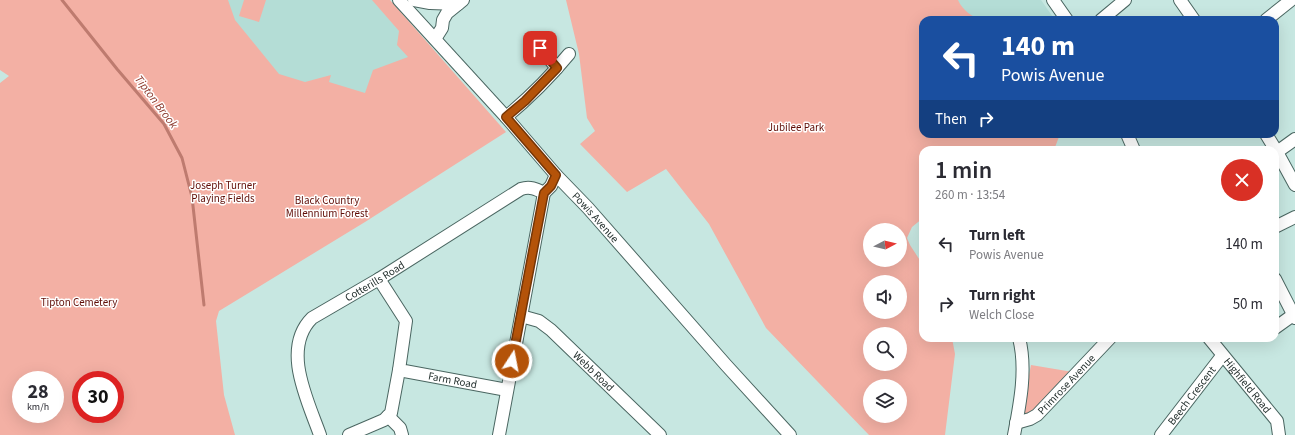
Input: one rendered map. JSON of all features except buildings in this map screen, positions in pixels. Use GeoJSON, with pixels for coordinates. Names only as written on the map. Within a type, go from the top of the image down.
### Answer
{"type":"FeatureCollection","features":[{"type":"Feature","properties":{"kind":"street","name":"Powis Avenue"},"geometry":{"type":"LineString","coordinates":[[399,0],[506,117],[556,175],[588,208],[726,365],[790,435]]}},
{"type":"Feature","properties":{"kind":"street"},"geometry":{"type":"LineString","coordinates":[[414,0],[430,4],[461,2]]}},
{"type":"Feature","properties":{"kind":"street"},"geometry":{"type":"LineString","coordinates":[[1052,0],[1064,16]]}},
{"type":"Feature","properties":{"kind":"street"},"geometry":{"type":"LineString","coordinates":[[1106,16],[1126,0]]}},
{"type":"Feature","properties":{"kind":"street"},"geometry":{"type":"LineString","coordinates":[[1180,0],[1191,16]]}},
{"type":"Feature","properties":{"kind":"street"},"geometry":{"type":"LineString","coordinates":[[1271,16],[1292,0]]}},
{"type":"Feature","properties":{"kind":"street"},"geometry":{"type":"LineString","coordinates":[[435,39],[442,28],[447,13],[461,2]]}},
{"type":"Feature","properties":{"kind":"street"},"geometry":{"type":"LineString","coordinates":[[540,48],[557,68]]}},
{"type":"Feature","properties":{"kind":"street"},"geometry":{"type":"LineString","coordinates":[[506,117],[525,101],[569,54]]}},
{"type":"Feature","properties":{"kind":"street"},"geometry":{"type":"LineString","coordinates":[[1279,151],[1295,139]]}},
{"type":"Feature","properties":{"kind":"street"},"geometry":{"type":"LineString","coordinates":[[1279,156],[1295,185]]}},
{"type":"Feature","properties":{"kind":"street"},"geometry":{"type":"LineString","coordinates":[[499,435],[544,193],[551,186],[556,175]]}},
{"type":"Feature","properties":{"kind":"street","name":"Cotterills Road"},"geometry":{"type":"LineString","coordinates":[[320,435],[303,387],[297,364],[300,337],[304,326],[312,318],[379,279],[521,189],[527,187],[534,188],[544,193]]}},
{"type":"Feature","properties":{"kind":"street"},"geometry":{"type":"LineString","coordinates":[[1279,224],[1295,217]]}},
{"type":"Feature","properties":{"kind":"street"},"geometry":{"type":"LineString","coordinates":[[349,435],[384,420],[391,413],[406,321],[379,279]]}},
{"type":"Feature","properties":{"kind":"street"},"geometry":{"type":"LineString","coordinates":[[1279,287],[1294,317],[1279,326]]}},
{"type":"Feature","properties":{"kind":"street","name":"Webb Road"},"geometry":{"type":"LineString","coordinates":[[521,316],[539,321],[552,330],[660,435]]}},
{"type":"Feature","properties":{"kind":"street"},"geometry":{"type":"LineString","coordinates":[[1014,435],[1023,366],[1020,342]]}},
{"type":"Feature","properties":{"kind":"street","name":"Primrose Avenue"},"geometry":{"type":"LineString","coordinates":[[1016,423],[1030,419],[1037,415],[1106,342]]}},
{"type":"Feature","properties":{"kind":"street","name":"Highfield Road"},"geometry":{"type":"LineString","coordinates":[[1212,342],[1277,421],[1279,435]]}},
{"type":"Feature","properties":{"kind":"street","name":"Beech Crescent"},"geometry":{"type":"LineString","coordinates":[[1161,435],[1222,356]]}},
{"type":"Feature","properties":{"kind":"street","name":"Farm Road"},"geometry":{"type":"LineString","coordinates":[[399,370],[507,390]]}},
{"type":"Feature","properties":{"kind":"street"},"geometry":{"type":"LineString","coordinates":[[388,416],[394,420],[400,428],[402,435]]}},
{"type":"Feature","properties":{"kind":"shaded area"},"geometry":{"type":"Polygon","coordinates":[[[208,0],[385,0],[500,126],[361,214],[208,0]]]}},
{"type":"Feature","properties":{"kind":"shaded area"},"geometry":{"type":"Polygon","coordinates":[[[948,0],[1041,0],[1052,16],[954,16],[948,0]]]}},
{"type":"Feature","properties":{"kind":"green space"},"geometry":{"type":"Polygon","coordinates":[[[0,0],[228,0],[235,20],[279,74],[305,82],[331,75],[329,82],[365,93],[373,70],[408,57],[397,45],[399,31],[372,0],[390,0],[506,132],[365,222],[219,311],[216,321],[224,395],[235,435],[0,435],[0,83],[9,76],[0,70],[0,0]]]}},
{"type":"Feature","properties":{"kind":"green space"},"geometry":{"type":"Polygon","coordinates":[[[244,0],[266,0],[259,22],[239,16],[244,0]]]}},
{"type":"Feature","properties":{"kind":"green space","name":"Jubilee Park"},"geometry":{"type":"Polygon","coordinates":[[[566,0],[958,0],[962,7],[973,16],[919,16],[919,138],[1058,138],[1056,146],[919,146],[919,221],[912,227],[907,238],[919,259],[919,342],[953,342],[955,354],[945,435],[869,435],[766,328],[709,224],[666,169],[627,192],[580,144],[595,131],[587,118],[579,54],[566,0]]]}},
{"type":"Feature","properties":{"kind":"green space"},"geometry":{"type":"Polygon","coordinates":[[[1031,365],[1073,372],[1034,412],[1021,417],[1031,365]]]}},
{"type":"Feature","properties":{"kind":"waterway","name":"Tipton Brook"},"geometry":{"type":"LineString","coordinates":[[62,0],[117,69],[164,124],[182,158],[192,197],[204,305]]}},
{"type":"Feature","properties":{"kind":"route"},"geometry":{"type":"LineString","coordinates":[[512,361],[544,193],[551,186],[556,175],[506,117],[525,101],[557,68],[540,48]]}},
{"type":"Feature","properties":{"kind":"park label","name":"Joseph Turner Playing Fields"},"geometry":{"type":"Point","coordinates":[223,191]}},
{"type":"Feature","properties":{"kind":"park label","name":"Black Country Millennium Forest"},"geometry":{"type":"Point","coordinates":[327,206]}},
{"type":"Feature","properties":{"kind":"park label","name":"Tipton Cemetery"},"geometry":{"type":"Point","coordinates":[79,302]}}]}
